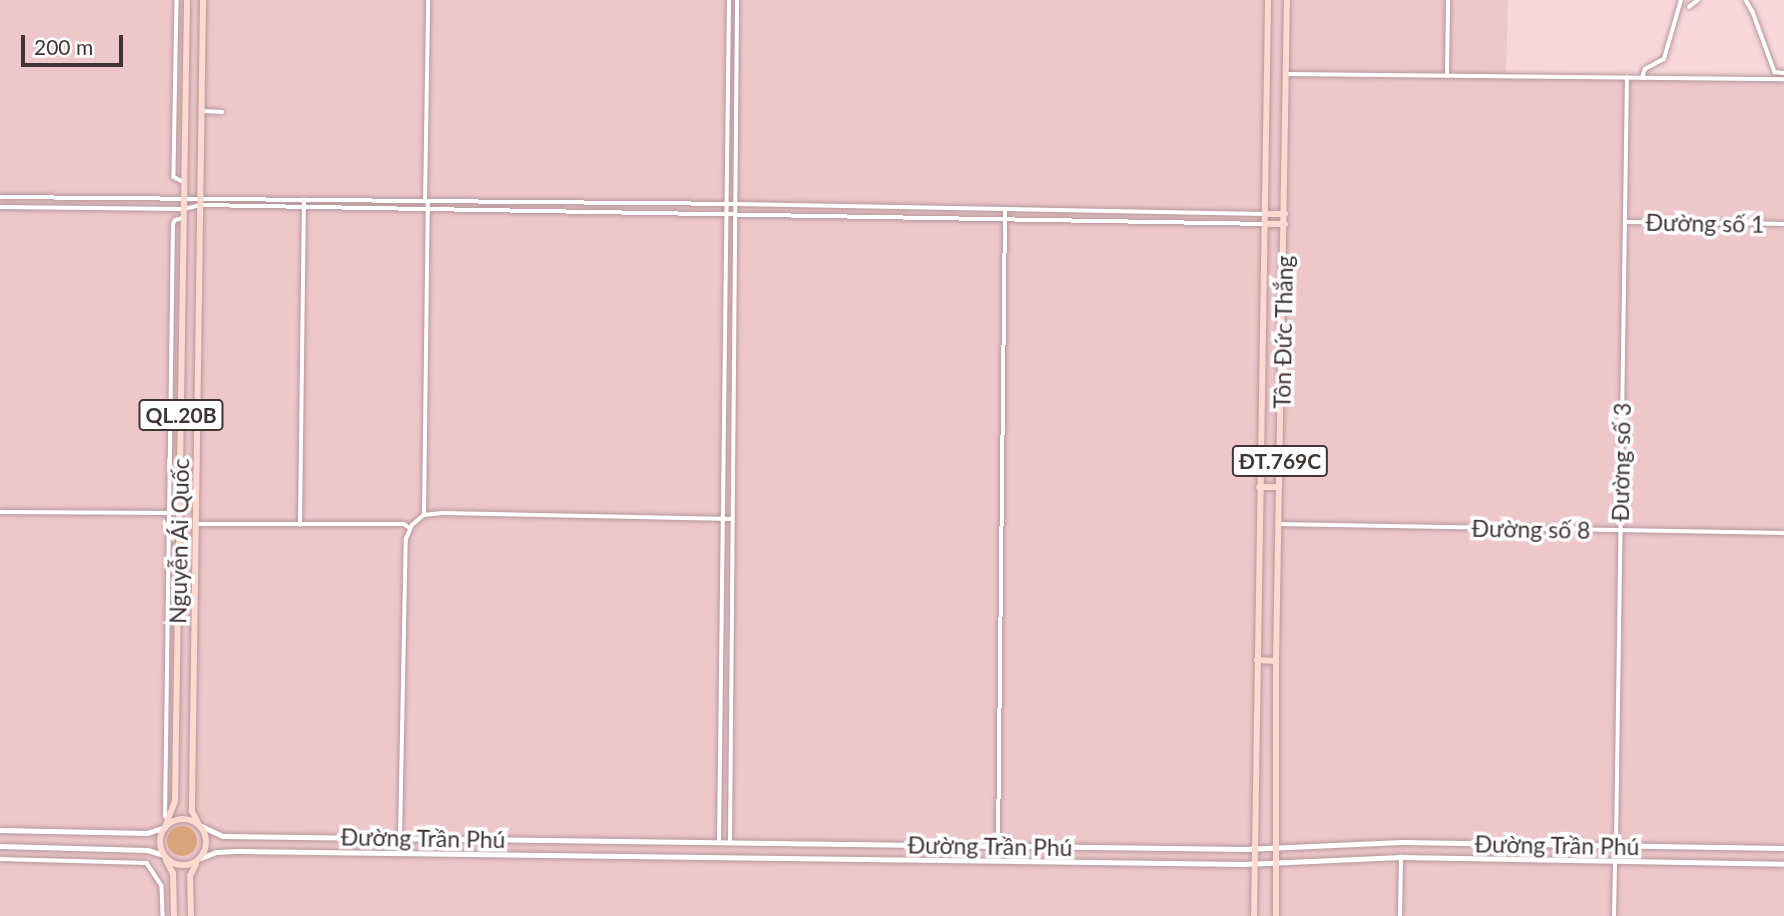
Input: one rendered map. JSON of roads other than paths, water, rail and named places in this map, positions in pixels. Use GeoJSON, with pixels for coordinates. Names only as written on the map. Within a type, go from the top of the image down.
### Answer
{"type":"FeatureCollection","features":[{"type":"Feature","properties":{"kind":"main road","name":"Nguyễn Ái Quốc"},"geometry":{"type":"LineString","coordinates":[[165,827],[175,801],[187,0]]}},
{"type":"Feature","properties":{"kind":"main road","name":"Nguyễn Ái Quốc"},"geometry":{"type":"LineString","coordinates":[[199,825],[192,811],[192,801],[203,0]]}},
{"type":"Feature","properties":{"kind":"main road","name":"Tôn Đức Thắng"},"geometry":{"type":"LineString","coordinates":[[1254,916],[1268,0]]}},
{"type":"Feature","properties":{"kind":"main road","name":"Tôn Đức Thắng"},"geometry":{"type":"LineString","coordinates":[[1276,916],[1276,661],[1287,0]]}},
{"type":"Feature","properties":{"kind":"main road"},"geometry":{"type":"LineString","coordinates":[[1266,214],[1285,214]]}},
{"type":"Feature","properties":{"kind":"main road"},"geometry":{"type":"LineString","coordinates":[[1266,224],[1285,224]]}},
{"type":"Feature","properties":{"kind":"main road"},"geometry":{"type":"LineString","coordinates":[[1259,487],[1279,487]]}},
{"type":"Feature","properties":{"kind":"main road"},"geometry":{"type":"LineString","coordinates":[[1257,660],[1276,661]]}},
{"type":"Feature","properties":{"kind":"main road"},"geometry":{"type":"LineString","coordinates":[[0,830],[147,834],[178,819],[199,825],[206,845],[190,876],[191,916]]}},
{"type":"Feature","properties":{"kind":"main road","name":"Đường Trần Phú"},"geometry":{"type":"LineString","coordinates":[[199,825],[223,836],[1255,849],[1401,842],[1784,848]]}},
{"type":"Feature","properties":{"kind":"main road"},"geometry":{"type":"LineString","coordinates":[[165,827],[160,841],[163,856],[173,873],[174,916]]}},
{"type":"Feature","properties":{"kind":"main road"},"geometry":{"type":"LineString","coordinates":[[449,838],[449,854]]}},
{"type":"Feature","properties":{"kind":"main road"},"geometry":{"type":"LineString","coordinates":[[719,842],[719,858]]}},
{"type":"Feature","properties":{"kind":"main road"},"geometry":{"type":"LineString","coordinates":[[730,842],[731,857]]}},
{"type":"Feature","properties":{"kind":"main road"},"geometry":{"type":"LineString","coordinates":[[1401,842],[1401,857]]}},
{"type":"Feature","properties":{"kind":"main road"},"geometry":{"type":"LineString","coordinates":[[0,846],[147,849],[181,866],[201,858]]}},
{"type":"Feature","properties":{"kind":"main road"},"geometry":{"type":"LineString","coordinates":[[998,846],[998,861]]}},
{"type":"Feature","properties":{"kind":"main road"},"geometry":{"type":"LineString","coordinates":[[1615,862],[1616,846]]}},
{"type":"Feature","properties":{"kind":"main road"},"geometry":{"type":"LineString","coordinates":[[1049,847],[1049,862]]}},
{"type":"Feature","properties":{"kind":"main road","name":"Đường Trần Phú"},"geometry":{"type":"LineString","coordinates":[[201,858],[216,852],[237,851],[1255,864],[1401,857],[1784,864]]}},
{"type":"Feature","properties":{"kind":"street"},"geometry":{"type":"LineString","coordinates":[[177,0],[174,177],[184,182]]}},
{"type":"Feature","properties":{"kind":"street"},"geometry":{"type":"LineString","coordinates":[[424,514],[428,0]]}},
{"type":"Feature","properties":{"kind":"street"},"geometry":{"type":"LineString","coordinates":[[719,842],[729,0]]}},
{"type":"Feature","properties":{"kind":"street"},"geometry":{"type":"LineString","coordinates":[[730,842],[737,0]]}},
{"type":"Feature","properties":{"kind":"street"},"geometry":{"type":"LineString","coordinates":[[1447,76],[1448,0]]}},
{"type":"Feature","properties":{"kind":"street"},"geometry":{"type":"LineString","coordinates":[[1642,78],[1644,69],[1664,59],[1681,0]]}},
{"type":"Feature","properties":{"kind":"street"},"geometry":{"type":"LineString","coordinates":[[1689,7],[1699,0]]}},
{"type":"Feature","properties":{"kind":"street"},"geometry":{"type":"LineString","coordinates":[[1746,0],[1777,73],[1784,73]]}},
{"type":"Feature","properties":{"kind":"street"},"geometry":{"type":"LineString","coordinates":[[1287,74],[1784,79]]}},
{"type":"Feature","properties":{"kind":"street","name":"Đường số 3"},"geometry":{"type":"LineString","coordinates":[[1616,846],[1627,78]]}},
{"type":"Feature","properties":{"kind":"street"},"geometry":{"type":"LineString","coordinates":[[202,110],[222,111]]}},
{"type":"Feature","properties":{"kind":"street"},"geometry":{"type":"LineString","coordinates":[[0,197],[868,205],[1266,214]]}},
{"type":"Feature","properties":{"kind":"street"},"geometry":{"type":"LineString","coordinates":[[300,525],[304,200]]}},
{"type":"Feature","properties":{"kind":"street"},"geometry":{"type":"LineString","coordinates":[[0,207],[184,209],[201,205],[1266,224]]}},
{"type":"Feature","properties":{"kind":"street"},"geometry":{"type":"LineString","coordinates":[[868,205],[868,216]]}},
{"type":"Feature","properties":{"kind":"street"},"geometry":{"type":"LineString","coordinates":[[998,846],[1005,209]]}},
{"type":"Feature","properties":{"kind":"street"},"geometry":{"type":"LineString","coordinates":[[1122,221],[1123,211]]}},
{"type":"Feature","properties":{"kind":"street"},"geometry":{"type":"LineString","coordinates":[[165,817],[173,224],[175,220],[183,218]]}},
{"type":"Feature","properties":{"kind":"street","name":"Đường số 1"},"geometry":{"type":"LineString","coordinates":[[1625,222],[1784,224]]}},
{"type":"Feature","properties":{"kind":"street"},"geometry":{"type":"LineString","coordinates":[[725,370],[734,370]]}},
{"type":"Feature","properties":{"kind":"street"},"geometry":{"type":"LineString","coordinates":[[0,512],[179,513]]}},
{"type":"Feature","properties":{"kind":"street"},"geometry":{"type":"LineString","coordinates":[[400,838],[406,539],[415,522],[424,514],[733,519]]}},
{"type":"Feature","properties":{"kind":"street"},"geometry":{"type":"LineString","coordinates":[[196,524],[404,524],[410,528]]}},
{"type":"Feature","properties":{"kind":"street","name":"Đường số 8"},"geometry":{"type":"LineString","coordinates":[[1279,524],[1784,533]]}},
{"type":"Feature","properties":{"kind":"street"},"geometry":{"type":"LineString","coordinates":[[721,688],[731,688]]}},
{"type":"Feature","properties":{"kind":"street"},"geometry":{"type":"LineString","coordinates":[[1400,916],[1401,857]]}},
{"type":"Feature","properties":{"kind":"street"},"geometry":{"type":"LineString","coordinates":[[0,859],[147,863],[162,887],[163,916]]}},
{"type":"Feature","properties":{"kind":"street"},"geometry":{"type":"LineString","coordinates":[[1614,916],[1615,862]]}}]}
